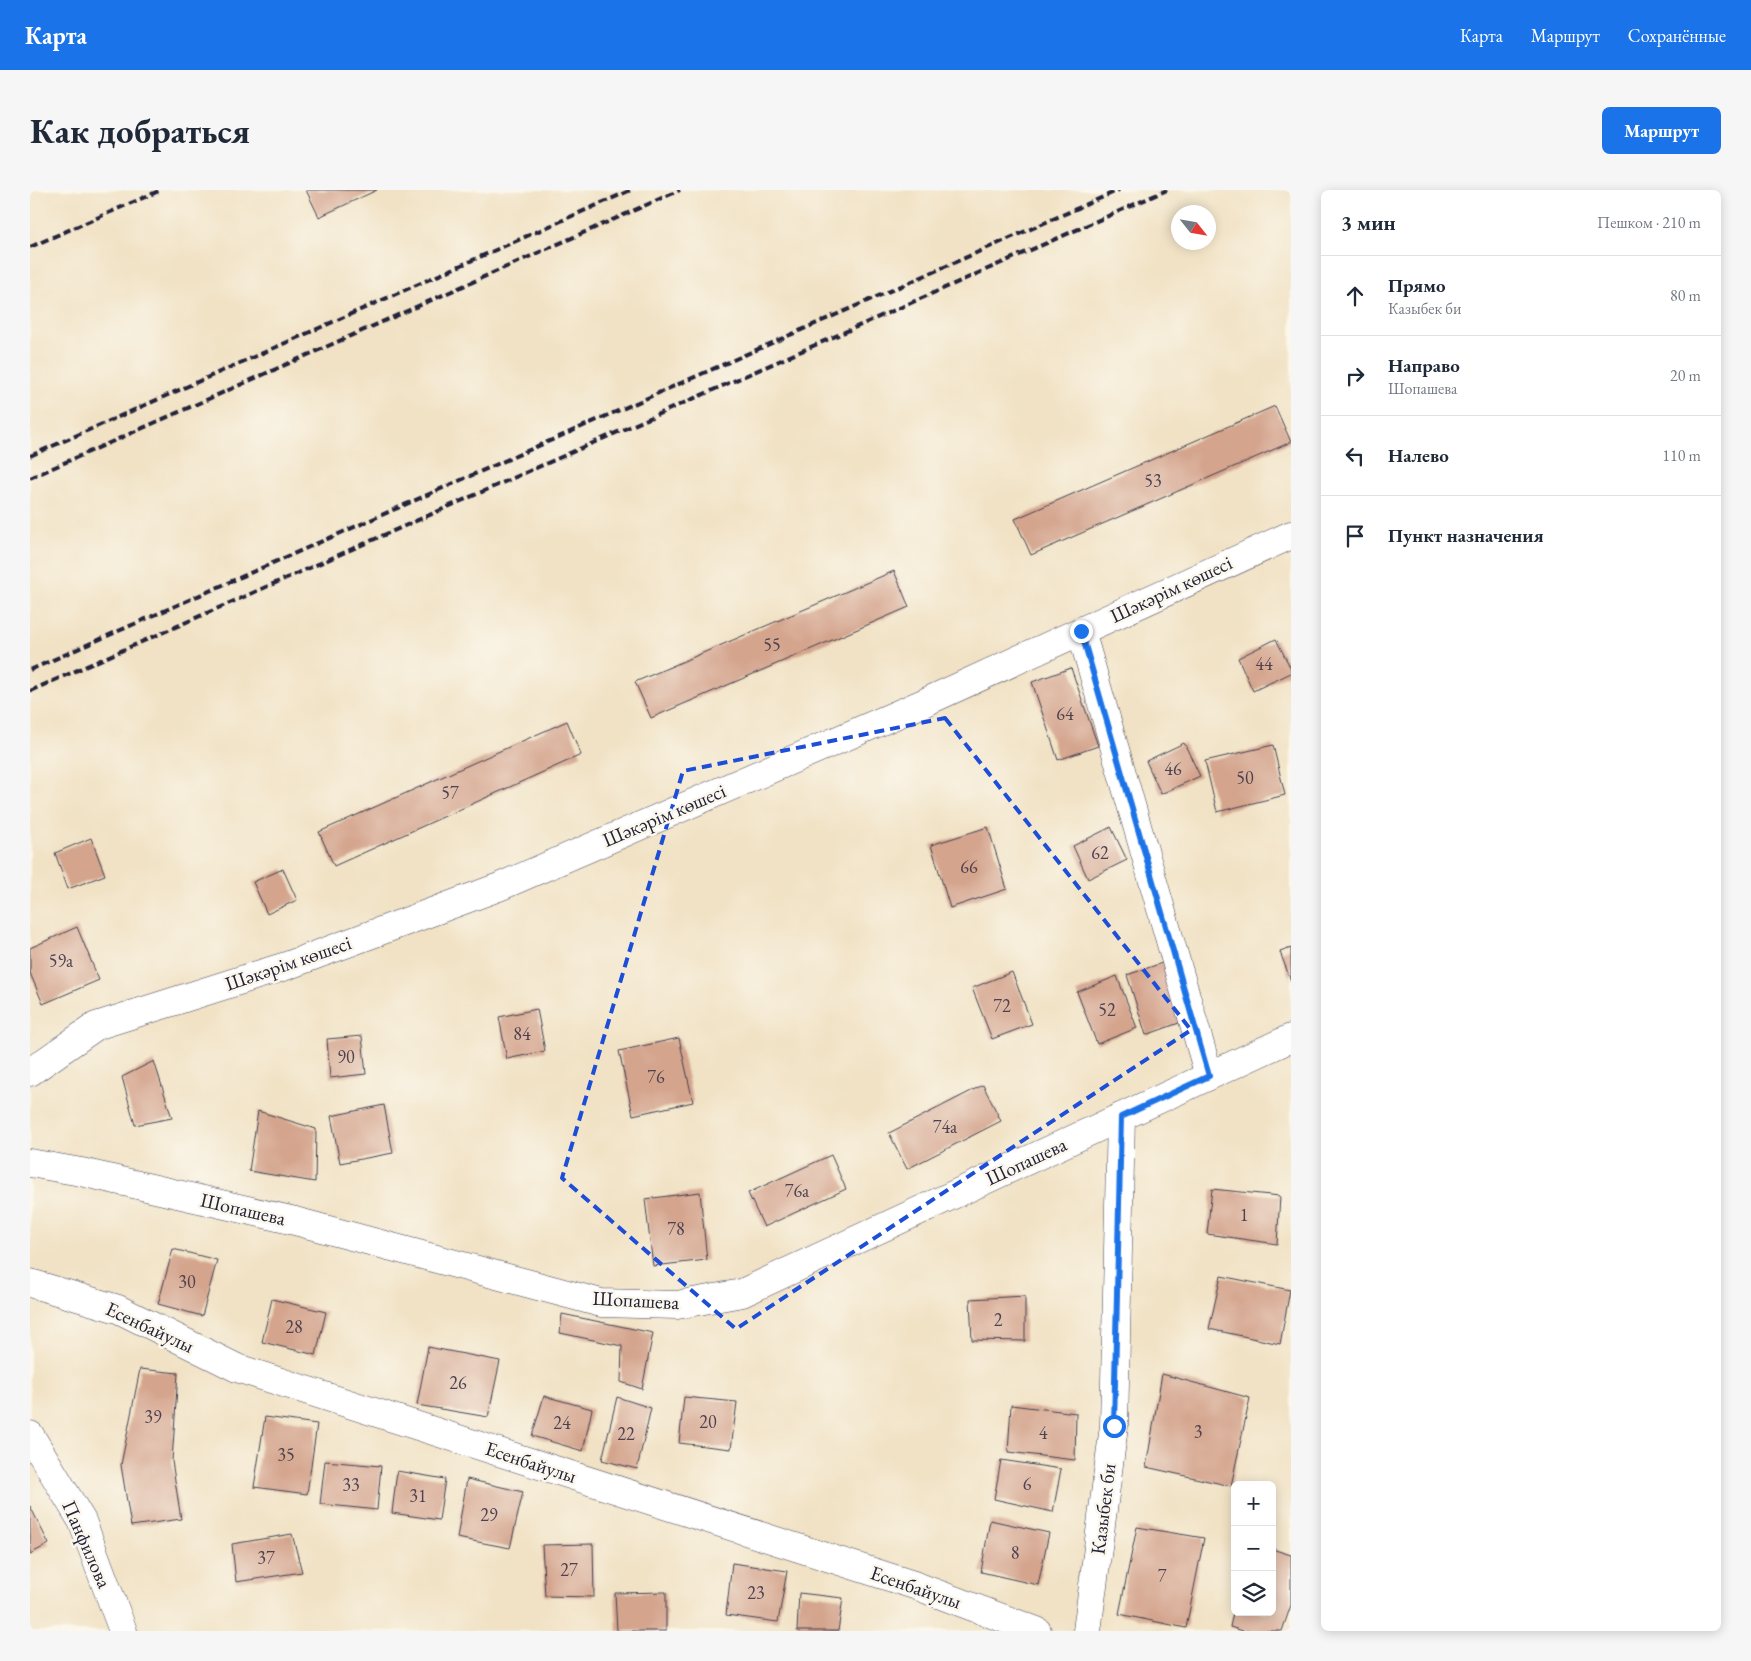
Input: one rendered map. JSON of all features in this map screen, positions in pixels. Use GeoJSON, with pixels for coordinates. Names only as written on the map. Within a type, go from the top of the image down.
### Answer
{"type":"FeatureCollection","features":[{"type":"Feature","properties":{"kind":"street","name":"Шәкәрім көшесі"},"geometry":{"type":"LineString","coordinates":[[30,1072],[96,1026],[289,964],[500,887],[921,704],[1291,534]]}},
{"type":"Feature","properties":{"kind":"street"},"geometry":{"type":"LineString","coordinates":[[1081,631],[1209,1076]]}},
{"type":"Feature","properties":{"kind":"street","name":"Шопашева"},"geometry":{"type":"LineString","coordinates":[[30,1163],[80,1172],[295,1221],[601,1303],[676,1305],[742,1294],[1291,1038]]}},
{"type":"Feature","properties":{"kind":"street","name":"Казыбек би"},"geometry":{"type":"LineString","coordinates":[[1088,1631],[1114,1426],[1121,1117]]}},
{"type":"Feature","properties":{"kind":"street","name":"Есенбайулы"},"geometry":{"type":"LineString","coordinates":[[30,1283],[118,1309],[237,1368],[914,1585],[1037,1631]]}},
{"type":"Feature","properties":{"kind":"street","name":"Панфилова"},"geometry":{"type":"LineString","coordinates":[[30,1434],[82,1521],[123,1631]]}},
{"type":"Feature","properties":{"kind":"highlighted area"},"geometry":{"type":"Polygon","coordinates":[[[945,718],[1191,1030],[736,1329],[562,1178],[683,771],[945,718]]]}},
{"type":"Feature","properties":{"kind":"building"},"geometry":{"type":"Polygon","coordinates":[[[306,190],[377,190],[319,217],[306,190]]]}},
{"type":"Feature","properties":{"kind":"building"},"geometry":{"type":"Polygon","coordinates":[[[1275,406],[1291,442],[1031,555],[1015,519],[1275,406]]]}},
{"type":"Feature","properties":{"kind":"building"},"geometry":{"type":"Polygon","coordinates":[[[894,571],[909,607],[651,718],[635,682],[894,571]]]}},
{"type":"Feature","properties":{"kind":"building"},"geometry":{"type":"Polygon","coordinates":[[[1276,639],[1291,669],[1291,673],[1253,691],[1238,658],[1276,639]]]}},
{"type":"Feature","properties":{"kind":"building"},"geometry":{"type":"Polygon","coordinates":[[[1071,668],[1098,746],[1058,760],[1032,682],[1071,668]]]}},
{"type":"Feature","properties":{"kind":"building"},"geometry":{"type":"Polygon","coordinates":[[[567,721],[581,755],[334,866],[319,832],[567,721]]]}},
{"type":"Feature","properties":{"kind":"building"},"geometry":{"type":"Polygon","coordinates":[[[1184,743],[1200,776],[1161,794],[1146,761],[1184,743]]]}},
{"type":"Feature","properties":{"kind":"building"},"geometry":{"type":"Polygon","coordinates":[[[1273,745],[1285,795],[1217,812],[1205,761],[1273,745]]]}},
{"type":"Feature","properties":{"kind":"building"},"geometry":{"type":"Polygon","coordinates":[[[988,827],[1007,889],[950,908],[931,845],[988,827]]]}},
{"type":"Feature","properties":{"kind":"building"},"geometry":{"type":"Polygon","coordinates":[[[1111,827],[1127,860],[1088,879],[1073,846],[1111,827]]]}},
{"type":"Feature","properties":{"kind":"building"},"geometry":{"type":"Polygon","coordinates":[[[91,838],[105,875],[68,889],[55,853],[91,838]]]}},
{"type":"Feature","properties":{"kind":"building"},"geometry":{"type":"Polygon","coordinates":[[[283,869],[297,900],[267,914],[253,882],[283,869]]]}},
{"type":"Feature","properties":{"kind":"building"},"geometry":{"type":"Polygon","coordinates":[[[77,927],[99,980],[43,1004],[30,973],[30,948],[77,927]]]}},
{"type":"Feature","properties":{"kind":"building"},"geometry":{"type":"Polygon","coordinates":[[[1291,948],[1291,981],[1280,952],[1291,948]]]}},
{"type":"Feature","properties":{"kind":"building"},"geometry":{"type":"Polygon","coordinates":[[[1168,961],[1190,1019],[1146,1035],[1127,975],[1168,961]]]}},
{"type":"Feature","properties":{"kind":"building"},"geometry":{"type":"Polygon","coordinates":[[[1012,972],[1032,1024],[992,1039],[972,988],[1012,972]]]}},
{"type":"Feature","properties":{"kind":"building"},"geometry":{"type":"Polygon","coordinates":[[[1117,976],[1137,1028],[1097,1044],[1077,992],[1117,976]]]}},
{"type":"Feature","properties":{"kind":"building"},"geometry":{"type":"Polygon","coordinates":[[[537,1009],[545,1051],[507,1059],[499,1017],[537,1009]]]}},
{"type":"Feature","properties":{"kind":"building"},"geometry":{"type":"Polygon","coordinates":[[[362,1036],[366,1074],[330,1078],[327,1039],[362,1036]]]}},
{"type":"Feature","properties":{"kind":"building"},"geometry":{"type":"Polygon","coordinates":[[[679,1038],[693,1102],[633,1115],[619,1051],[679,1038]]]}},
{"type":"Feature","properties":{"kind":"building"},"geometry":{"type":"Polygon","coordinates":[[[154,1061],[172,1118],[135,1125],[122,1077],[154,1061]]]}},
{"type":"Feature","properties":{"kind":"building"},"geometry":{"type":"Polygon","coordinates":[[[983,1085],[1001,1121],[907,1169],[889,1133],[983,1085]]]}},
{"type":"Feature","properties":{"kind":"building"},"geometry":{"type":"Polygon","coordinates":[[[384,1105],[393,1153],[340,1163],[331,1116],[384,1105]]]}},
{"type":"Feature","properties":{"kind":"building"},"geometry":{"type":"Polygon","coordinates":[[[258,1111],[316,1129],[315,1182],[249,1171],[258,1111]]]}},
{"type":"Feature","properties":{"kind":"building"},"geometry":{"type":"Polygon","coordinates":[[[831,1155],[846,1189],[764,1227],[748,1193],[831,1155]]]}},
{"type":"Feature","properties":{"kind":"building"},"geometry":{"type":"Polygon","coordinates":[[[1212,1189],[1280,1196],[1277,1244],[1207,1234],[1212,1189]]]}},
{"type":"Feature","properties":{"kind":"building"},"geometry":{"type":"Polygon","coordinates":[[[700,1192],[707,1260],[653,1266],[645,1199],[700,1192]]]}},
{"type":"Feature","properties":{"kind":"building"},"geometry":{"type":"Polygon","coordinates":[[[173,1249],[217,1260],[202,1316],[158,1304],[173,1249]]]}},
{"type":"Feature","properties":{"kind":"building"},"geometry":{"type":"Polygon","coordinates":[[[1221,1276],[1290,1290],[1280,1344],[1209,1329],[1221,1276]]]}},
{"type":"Feature","properties":{"kind":"building"},"geometry":{"type":"Polygon","coordinates":[[[1025,1296],[1025,1341],[972,1340],[970,1299],[1025,1296]]]}},
{"type":"Feature","properties":{"kind":"building"},"geometry":{"type":"Polygon","coordinates":[[[272,1299],[326,1312],[316,1355],[262,1342],[272,1299]]]}},
{"type":"Feature","properties":{"kind":"building"},"geometry":{"type":"Polygon","coordinates":[[[562,1314],[653,1333],[642,1389],[621,1382],[622,1346],[560,1333],[562,1314]]]}},
{"type":"Feature","properties":{"kind":"building"},"geometry":{"type":"Polygon","coordinates":[[[428,1347],[500,1361],[488,1417],[417,1405],[428,1347]]]}},
{"type":"Feature","properties":{"kind":"building"},"geometry":{"type":"Polygon","coordinates":[[[140,1369],[178,1373],[172,1461],[181,1519],[131,1526],[121,1465],[140,1369]]]}},
{"type":"Feature","properties":{"kind":"building"},"geometry":{"type":"Polygon","coordinates":[[[1162,1374],[1250,1398],[1231,1486],[1146,1467],[1162,1374]]]}},
{"type":"Feature","properties":{"kind":"building"},"geometry":{"type":"Polygon","coordinates":[[[544,1396],[592,1409],[583,1451],[532,1436],[544,1396]]]}},
{"type":"Feature","properties":{"kind":"building"},"geometry":{"type":"Polygon","coordinates":[[[617,1397],[651,1408],[637,1469],[602,1460],[617,1397]]]}},
{"type":"Feature","properties":{"kind":"building"},"geometry":{"type":"Polygon","coordinates":[[[684,1397],[737,1402],[731,1449],[679,1443],[684,1397]]]}},
{"type":"Feature","properties":{"kind":"building"},"geometry":{"type":"Polygon","coordinates":[[[1011,1405],[1076,1413],[1075,1460],[1008,1452],[1011,1405]]]}},
{"type":"Feature","properties":{"kind":"building"},"geometry":{"type":"Polygon","coordinates":[[[265,1417],[317,1424],[307,1494],[254,1487],[265,1417]]]}},
{"type":"Feature","properties":{"kind":"building"},"geometry":{"type":"Polygon","coordinates":[[[1001,1460],[1061,1469],[1053,1512],[994,1499],[1001,1460]]]}},
{"type":"Feature","properties":{"kind":"building"},"geometry":{"type":"Polygon","coordinates":[[[325,1461],[381,1466],[377,1510],[320,1504],[325,1461]]]}},
{"type":"Feature","properties":{"kind":"building"},"geometry":{"type":"Polygon","coordinates":[[[397,1471],[445,1479],[439,1520],[392,1513],[397,1471]]]}},
{"type":"Feature","properties":{"kind":"building"},"geometry":{"type":"Polygon","coordinates":[[[467,1479],[523,1492],[510,1548],[457,1538],[467,1479]]]}},
{"type":"Feature","properties":{"kind":"building"},"geometry":{"type":"Polygon","coordinates":[[[30,1506],[49,1544],[30,1554],[30,1506]]]}},
{"type":"Feature","properties":{"kind":"building"},"geometry":{"type":"Polygon","coordinates":[[[990,1520],[1049,1533],[1038,1585],[981,1572],[990,1520]]]}},
{"type":"Feature","properties":{"kind":"building"},"geometry":{"type":"Polygon","coordinates":[[[1137,1527],[1204,1538],[1186,1628],[1119,1614],[1137,1527]]]}},
{"type":"Feature","properties":{"kind":"building"},"geometry":{"type":"Polygon","coordinates":[[[292,1534],[302,1572],[236,1582],[232,1544],[292,1534]]]}},
{"type":"Feature","properties":{"kind":"building"},"geometry":{"type":"Polygon","coordinates":[[[593,1544],[594,1597],[545,1596],[542,1545],[593,1544]]]}},
{"type":"Feature","properties":{"kind":"building"},"geometry":{"type":"Polygon","coordinates":[[[1276,1550],[1291,1555],[1291,1605],[1282,1631],[1243,1631],[1230,1627],[1232,1616],[1276,1616],[1276,1550]]]}},
{"type":"Feature","properties":{"kind":"building"},"geometry":{"type":"Polygon","coordinates":[[[732,1563],[787,1571],[778,1622],[726,1615],[732,1563]]]}},
{"type":"Feature","properties":{"kind":"building"},"geometry":{"type":"Polygon","coordinates":[[[666,1592],[666,1631],[617,1631],[615,1593],[666,1592]]]}},
{"type":"Feature","properties":{"kind":"building"},"geometry":{"type":"Polygon","coordinates":[[[799,1593],[843,1598],[838,1631],[797,1631],[799,1593]]]}},
{"type":"Feature","properties":{"kind":"railway"},"geometry":{"type":"LineString","coordinates":[[30,247],[161,190]]}},
{"type":"Feature","properties":{"kind":"railway"},"geometry":{"type":"LineString","coordinates":[[30,456],[631,190]]}},
{"type":"Feature","properties":{"kind":"railway"},"geometry":{"type":"LineString","coordinates":[[30,478],[680,190]]}},
{"type":"Feature","properties":{"kind":"railway"},"geometry":{"type":"LineString","coordinates":[[30,670],[1119,190]]}},
{"type":"Feature","properties":{"kind":"railway"},"geometry":{"type":"LineString","coordinates":[[30,691],[1167,190]]}},
{"type":"Feature","properties":{"kind":"route"},"geometry":{"type":"LineString","coordinates":[[1081,631],[1209,1076],[1121,1117],[1114,1426]]}}]}
